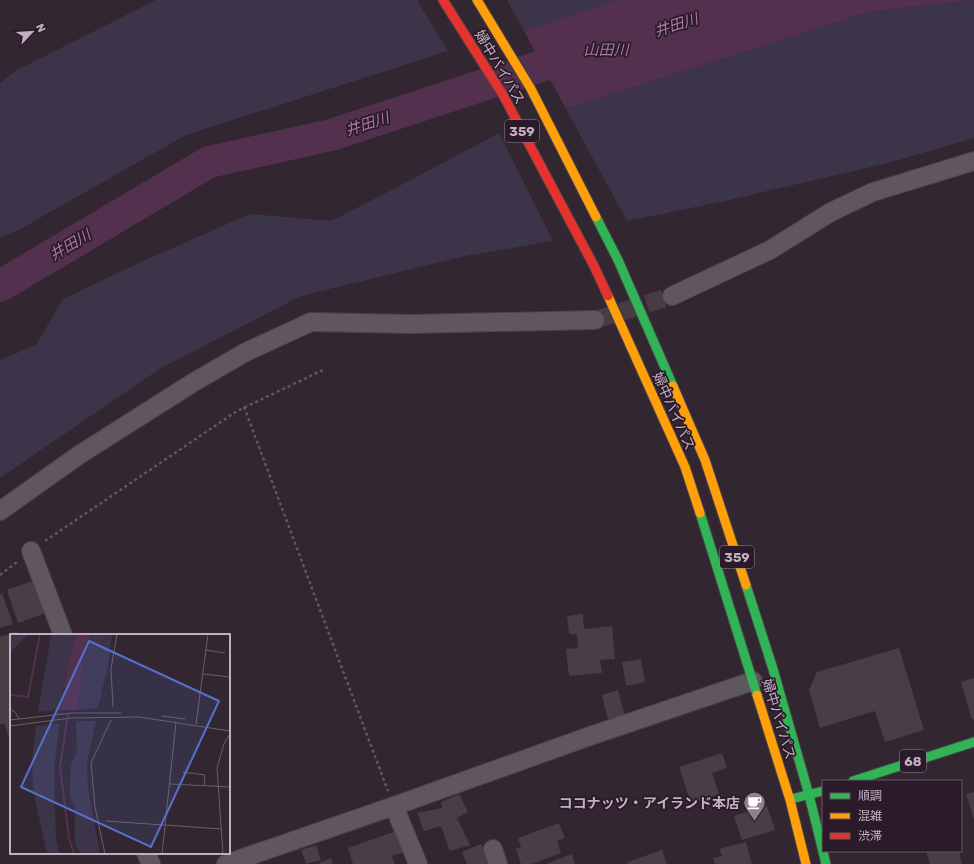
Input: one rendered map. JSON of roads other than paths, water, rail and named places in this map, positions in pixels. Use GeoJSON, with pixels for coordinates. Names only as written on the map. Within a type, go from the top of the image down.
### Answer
{"type":"FeatureCollection","features":[{"type":"Feature","properties":{"kind":"main road","name":"婦中バイパス"},"geometry":{"type":"LineString","coordinates":[[443,0],[503,95],[594,266],[685,467],[790,800],[806,864]]}},
{"type":"Feature","properties":{"kind":"main road","name":"婦中バイパス"},"geometry":{"type":"LineString","coordinates":[[477,0],[531,89],[618,260],[705,460],[773,669],[809,795],[822,848]]}},
{"type":"Feature","properties":{"kind":"main road","name":"68"},"geometry":{"type":"LineString","coordinates":[[856,780],[974,742]]}},
{"type":"Feature","properties":{"kind":"main road"},"geometry":{"type":"LineString","coordinates":[[790,800],[822,791]]}},
{"type":"Feature","properties":{"kind":"main road","name":"婦中バイパス"},"geometry":{"type":"LineString","coordinates":[[823,852],[826,864]]}},
{"type":"Feature","properties":{"kind":"street"},"geometry":{"type":"LineString","coordinates":[[672,296],[770,250],[831,212],[873,192],[974,161]]}},
{"type":"Feature","properties":{"kind":"street"},"geometry":{"type":"LineString","coordinates":[[0,511],[79,454],[194,382],[246,352],[311,322],[411,324],[595,320]]}},
{"type":"Feature","properties":{"kind":"street"},"geometry":{"type":"LineString","coordinates":[[30,551],[63,634]]}},
{"type":"Feature","properties":{"kind":"street"},"geometry":{"type":"LineString","coordinates":[[226,864],[593,735],[752,681]]}},
{"type":"Feature","properties":{"kind":"street"},"geometry":{"type":"LineString","coordinates":[[394,806],[418,864]]}},
{"type":"Feature","properties":{"kind":"street"},"geometry":{"type":"LineString","coordinates":[[146,854],[150,864]]}},
{"type":"Feature","properties":{"kind":"water","name":"山田川"},"geometry":{"type":"Polygon","coordinates":[[[617,0],[973,0],[869,12],[566,109],[524,31],[617,0]]]}},
{"type":"Feature","properties":{"kind":"waterway","name":"井田川"},"geometry":{"type":"LineString","coordinates":[[0,286],[209,162],[331,135],[584,52]]}},
{"type":"Feature","properties":{"kind":"tunnel"},"geometry":{"type":"LineString","coordinates":[[595,320],[672,296]]}},
{"type":"Feature","properties":{"kind":"place","name":"ココナッツ・アイランド本店"},"geometry":{"type":"Point","coordinates":[755,822]}}]}
